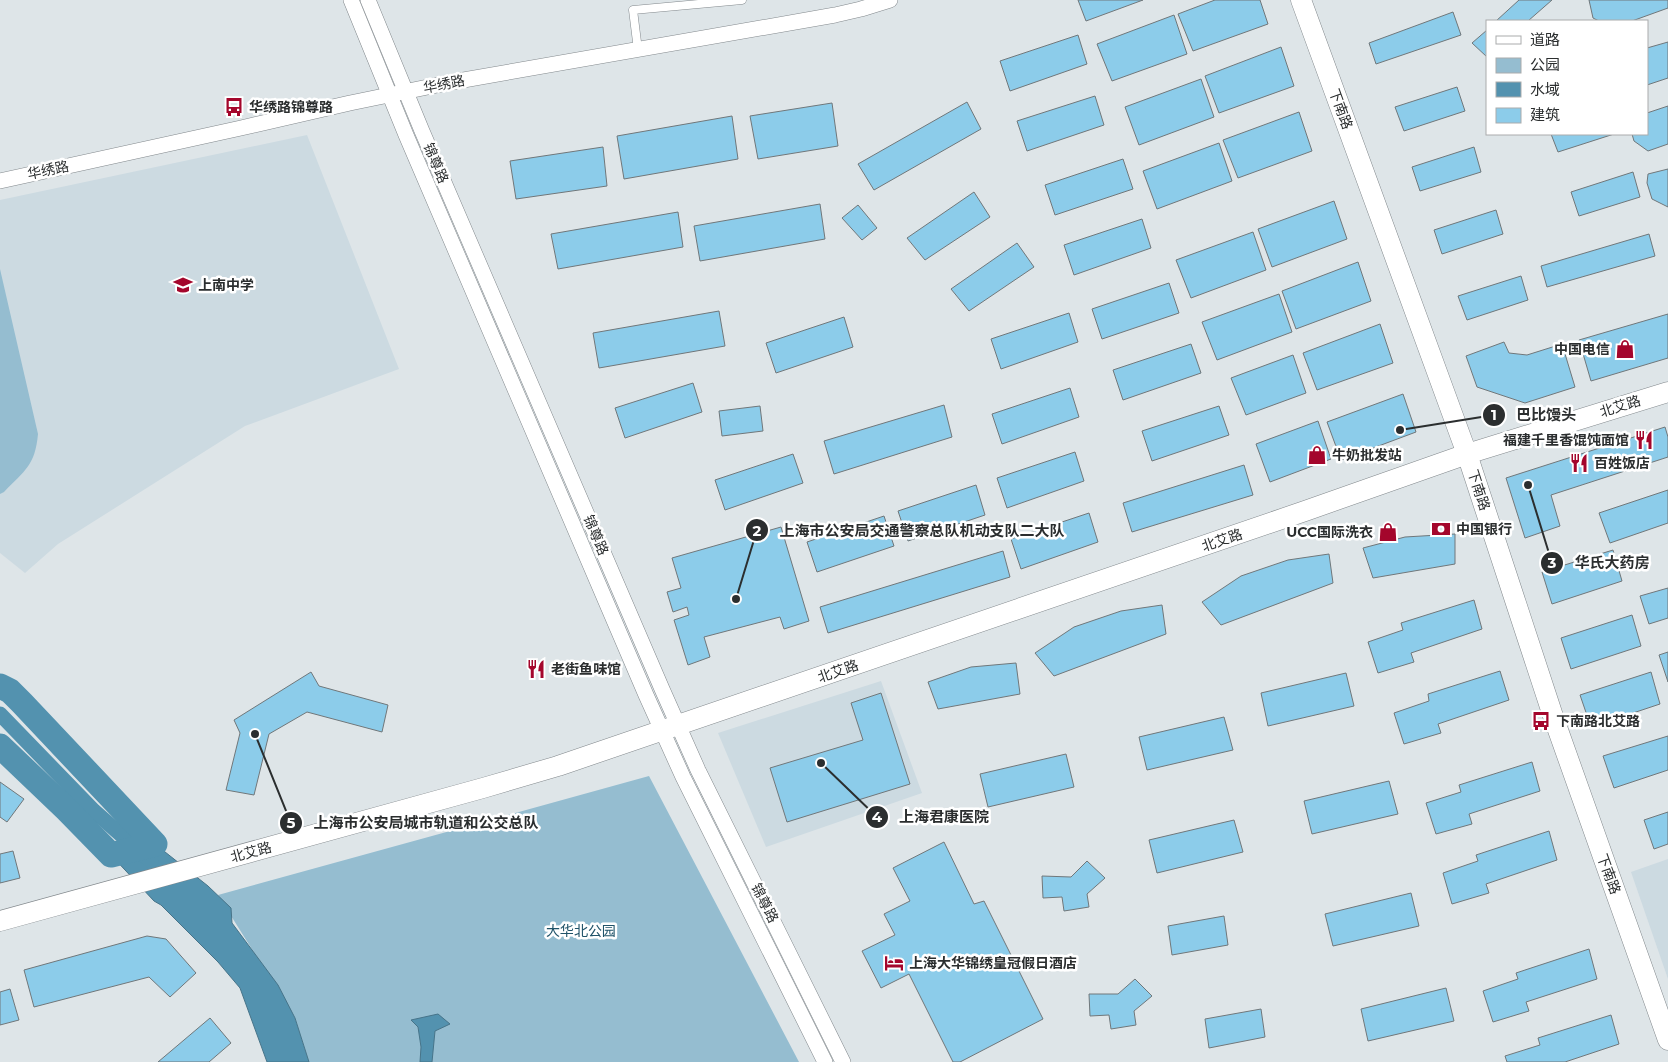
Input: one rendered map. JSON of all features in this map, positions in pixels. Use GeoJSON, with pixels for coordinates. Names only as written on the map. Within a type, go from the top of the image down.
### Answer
{"type":"FeatureCollection","features":[{"type":"Feature","properties":{"kind":"street","name":"锦尊路"},"geometry":{"type":"LineString","coordinates":[[351,0],[390,95],[670,728],[698,770],[843,1062]]}},
{"type":"Feature","properties":{"kind":"street","name":"锦尊路"},"geometry":{"type":"LineString","coordinates":[[368,0],[670,728],[683,777],[825,1062]]}},
{"type":"Feature","properties":{"kind":"street","name":"华绣路"},"geometry":{"type":"LineString","coordinates":[[0,181],[390,95],[835,15],[890,0]]}},
{"type":"Feature","properties":{"kind":"street","name":"下南路"},"geometry":{"type":"LineString","coordinates":[[1301,0],[1467,454],[1553,716],[1668,1040]]}},
{"type":"Feature","properties":{"kind":"street","name":"北艾路"},"geometry":{"type":"LineString","coordinates":[[0,921],[558,766],[1467,454],[1668,392]]}},
{"type":"Feature","properties":{"kind":"lane"},"geometry":{"type":"LineString","coordinates":[[638,50],[633,10],[742,0]]}},
{"type":"Feature","properties":{"kind":"shaded area","name":"上南中学"},"geometry":{"type":"Polygon","coordinates":[[[307,135],[399,369],[245,426],[58,544],[25,573],[0,553],[0,200],[307,135]]]}},
{"type":"Feature","properties":{"kind":"shaded area"},"geometry":{"type":"Polygon","coordinates":[[[881,681],[922,793],[766,847],[718,733],[881,681]]]}},
{"type":"Feature","properties":{"kind":"shaded area"},"geometry":{"type":"Polygon","coordinates":[[[1668,859],[1668,979],[1631,872],[1668,859]]]}},
{"type":"Feature","properties":{"kind":"green space"},"geometry":{"type":"Polygon","coordinates":[[[0,269],[38,434],[37,445],[28,467],[0,494],[0,269]]]}},
{"type":"Feature","properties":{"kind":"green space","name":"大华北公园"},"geometry":{"type":"Polygon","coordinates":[[[649,776],[799,1062],[309,1062],[295,1018],[218,895],[649,776]]]}},
{"type":"Feature","properties":{"kind":"water"},"geometry":{"type":"Polygon","coordinates":[[[155,844],[208,886],[231,908],[232,923],[278,985],[295,1018],[309,1062],[267,1062],[240,988],[218,962],[161,905],[154,901],[111,855],[155,844]]]}},
{"type":"Feature","properties":{"kind":"water"},"geometry":{"type":"Polygon","coordinates":[[[438,1014],[450,1024],[435,1031],[432,1062],[420,1062],[421,1047],[418,1027],[411,1020],[438,1014]]]}},
{"type":"Feature","properties":{"kind":"building"},"geometry":{"type":"Polygon","coordinates":[[[1078,0],[1143,0],[1086,21],[1078,0]]]}},
{"type":"Feature","properties":{"kind":"building"},"geometry":{"type":"Polygon","coordinates":[[[1215,0],[1260,0],[1268,24],[1193,51],[1178,14],[1215,0]]]}},
{"type":"Feature","properties":{"kind":"building"},"geometry":{"type":"Polygon","coordinates":[[[1519,0],[1552,0],[1529,20],[1497,20],[1519,0]]]}},
{"type":"Feature","properties":{"kind":"building"},"geometry":{"type":"Polygon","coordinates":[[[1589,0],[1668,0],[1668,8],[1635,20],[1597,20],[1593,18],[1589,0]]]}},
{"type":"Feature","properties":{"kind":"building"},"geometry":{"type":"Polygon","coordinates":[[[1453,12],[1461,35],[1376,64],[1369,43],[1453,12]]]}},
{"type":"Feature","properties":{"kind":"building"},"geometry":{"type":"Polygon","coordinates":[[[1174,15],[1187,54],[1112,81],[1097,44],[1174,15]]]}},
{"type":"Feature","properties":{"kind":"building"},"geometry":{"type":"Polygon","coordinates":[[[1486,31],[1486,56],[1472,43],[1486,31]]]}},
{"type":"Feature","properties":{"kind":"building"},"geometry":{"type":"Polygon","coordinates":[[[1078,35],[1087,64],[1010,91],[1000,61],[1078,35]]]}},
{"type":"Feature","properties":{"kind":"building"},"geometry":{"type":"Polygon","coordinates":[[[1668,42],[1668,78],[1648,85],[1648,48],[1668,42]]]}},
{"type":"Feature","properties":{"kind":"building"},"geometry":{"type":"Polygon","coordinates":[[[1281,47],[1294,86],[1219,113],[1205,76],[1281,47]]]}},
{"type":"Feature","properties":{"kind":"building"},"geometry":{"type":"Polygon","coordinates":[[[1201,79],[1214,117],[1139,145],[1125,107],[1201,79]]]}},
{"type":"Feature","properties":{"kind":"building"},"geometry":{"type":"Polygon","coordinates":[[[1457,87],[1465,111],[1404,131],[1395,107],[1457,87]]]}},
{"type":"Feature","properties":{"kind":"building"},"geometry":{"type":"Polygon","coordinates":[[[1095,96],[1104,125],[1027,151],[1017,121],[1095,96]]]}},
{"type":"Feature","properties":{"kind":"building"},"geometry":{"type":"Polygon","coordinates":[[[967,102],[981,129],[874,190],[858,164],[967,102]]]}},
{"type":"Feature","properties":{"kind":"building"},"geometry":{"type":"Polygon","coordinates":[[[832,103],[838,146],[758,159],[750,116],[832,103]]]}},
{"type":"Feature","properties":{"kind":"building"},"geometry":{"type":"Polygon","coordinates":[[[1668,106],[1668,144],[1648,151],[1634,141],[1632,135],[1648,135],[1648,113],[1668,106]]]}},
{"type":"Feature","properties":{"kind":"building"},"geometry":{"type":"Polygon","coordinates":[[[1299,112],[1312,151],[1238,178],[1223,140],[1299,112]]]}},
{"type":"Feature","properties":{"kind":"building"},"geometry":{"type":"Polygon","coordinates":[[[732,116],[738,159],[624,179],[617,136],[732,116]]]}},
{"type":"Feature","properties":{"kind":"building"},"geometry":{"type":"Polygon","coordinates":[[[1551,135],[1611,135],[1558,152],[1551,135]]]}},
{"type":"Feature","properties":{"kind":"building"},"geometry":{"type":"Polygon","coordinates":[[[1219,143],[1232,181],[1157,209],[1143,171],[1219,143]]]}},
{"type":"Feature","properties":{"kind":"building"},"geometry":{"type":"Polygon","coordinates":[[[603,147],[607,186],[516,199],[510,161],[603,147]]]}},
{"type":"Feature","properties":{"kind":"building"},"geometry":{"type":"Polygon","coordinates":[[[1474,147],[1481,172],[1420,191],[1412,167],[1474,147]]]}},
{"type":"Feature","properties":{"kind":"building"},"geometry":{"type":"Polygon","coordinates":[[[1123,159],[1133,189],[1055,215],[1045,185],[1123,159]]]}},
{"type":"Feature","properties":{"kind":"building"},"geometry":{"type":"Polygon","coordinates":[[[1668,169],[1668,207],[1652,199],[1647,183],[1648,174],[1668,169]]]}},
{"type":"Feature","properties":{"kind":"building"},"geometry":{"type":"Polygon","coordinates":[[[1633,172],[1640,197],[1579,216],[1571,192],[1633,172]]]}},
{"type":"Feature","properties":{"kind":"building"},"geometry":{"type":"Polygon","coordinates":[[[974,192],[990,217],[925,260],[907,238],[974,192]]]}},
{"type":"Feature","properties":{"kind":"building"},"geometry":{"type":"Polygon","coordinates":[[[1334,201],[1347,239],[1272,267],[1258,229],[1334,201]]]}},
{"type":"Feature","properties":{"kind":"building"},"geometry":{"type":"Polygon","coordinates":[[[820,204],[825,239],[700,261],[694,226],[820,204]]]}},
{"type":"Feature","properties":{"kind":"building"},"geometry":{"type":"Polygon","coordinates":[[[858,205],[877,228],[862,240],[842,218],[858,205]]]}},
{"type":"Feature","properties":{"kind":"building"},"geometry":{"type":"Polygon","coordinates":[[[1496,210],[1503,234],[1442,254],[1434,230],[1496,210]]]}},
{"type":"Feature","properties":{"kind":"building"},"geometry":{"type":"Polygon","coordinates":[[[678,212],[683,247],[558,269],[551,234],[678,212]]]}},
{"type":"Feature","properties":{"kind":"building"},"geometry":{"type":"Polygon","coordinates":[[[1142,219],[1151,248],[1074,275],[1064,245],[1142,219]]]}},
{"type":"Feature","properties":{"kind":"building"},"geometry":{"type":"Polygon","coordinates":[[[1253,232],[1266,270],[1191,298],[1176,260],[1253,232]]]}},
{"type":"Feature","properties":{"kind":"building"},"geometry":{"type":"Polygon","coordinates":[[[1649,234],[1655,256],[1547,287],[1541,266],[1649,234]]]}},
{"type":"Feature","properties":{"kind":"building"},"geometry":{"type":"Polygon","coordinates":[[[1017,243],[1034,267],[969,311],[951,289],[1017,243]]]}},
{"type":"Feature","properties":{"kind":"building"},"geometry":{"type":"Polygon","coordinates":[[[1358,262],[1371,301],[1296,329],[1282,291],[1358,262]]]}},
{"type":"Feature","properties":{"kind":"building"},"geometry":{"type":"Polygon","coordinates":[[[1521,276],[1528,300],[1467,320],[1458,296],[1521,276]]]}},
{"type":"Feature","properties":{"kind":"building"},"geometry":{"type":"Polygon","coordinates":[[[1169,283],[1179,313],[1102,339],[1092,309],[1169,283]]]}},
{"type":"Feature","properties":{"kind":"building"},"geometry":{"type":"Polygon","coordinates":[[[1279,294],[1292,332],[1217,360],[1202,322],[1279,294]]]}},
{"type":"Feature","properties":{"kind":"building"},"geometry":{"type":"Polygon","coordinates":[[[719,311],[725,346],[599,368],[593,333],[719,311]]]}},
{"type":"Feature","properties":{"kind":"building"},"geometry":{"type":"Polygon","coordinates":[[[1069,313],[1078,342],[1001,369],[991,339],[1069,313]]]}},
{"type":"Feature","properties":{"kind":"building","name":"中国电信"},"geometry":{"type":"Polygon","coordinates":[[[1668,314],[1668,358],[1591,381],[1579,340],[1668,314]]]}},
{"type":"Feature","properties":{"kind":"building"},"geometry":{"type":"Polygon","coordinates":[[[844,317],[853,347],[776,373],[766,343],[844,317]]]}},
{"type":"Feature","properties":{"kind":"building"},"geometry":{"type":"Polygon","coordinates":[[[1380,324],[1393,363],[1317,390],[1303,353],[1380,324]]]}},
{"type":"Feature","properties":{"kind":"building"},"geometry":{"type":"Polygon","coordinates":[[[1504,342],[1509,353],[1527,355],[1562,344],[1575,387],[1525,403],[1477,387],[1466,356],[1504,342]]]}},
{"type":"Feature","properties":{"kind":"building"},"geometry":{"type":"Polygon","coordinates":[[[1191,344],[1201,373],[1123,400],[1113,370],[1191,344]]]}},
{"type":"Feature","properties":{"kind":"building"},"geometry":{"type":"Polygon","coordinates":[[[1293,355],[1306,393],[1246,415],[1231,378],[1293,355]]]}},
{"type":"Feature","properties":{"kind":"building"},"geometry":{"type":"Polygon","coordinates":[[[693,383],[702,412],[625,438],[615,408],[693,383]]]}},
{"type":"Feature","properties":{"kind":"building"},"geometry":{"type":"Polygon","coordinates":[[[1070,388],[1079,417],[1002,444],[992,414],[1070,388]]]}},
{"type":"Feature","properties":{"kind":"building"},"geometry":{"type":"Polygon","coordinates":[[[1403,394],[1416,432],[1341,460],[1327,422],[1403,394]]]}},
{"type":"Feature","properties":{"kind":"building"},"geometry":{"type":"Polygon","coordinates":[[[944,405],[952,437],[834,474],[824,441],[944,405]]]}},
{"type":"Feature","properties":{"kind":"building"},"geometry":{"type":"Polygon","coordinates":[[[760,406],[763,431],[722,436],[719,411],[760,406]]]}},
{"type":"Feature","properties":{"kind":"building"},"geometry":{"type":"Polygon","coordinates":[[[1219,406],[1229,435],[1152,461],[1142,431],[1219,406]]]}},
{"type":"Feature","properties":{"kind":"building"},"geometry":{"type":"Polygon","coordinates":[[[1318,421],[1331,459],[1270,482],[1256,444],[1318,421]]]}},
{"type":"Feature","properties":{"kind":"building"},"geometry":{"type":"Polygon","coordinates":[[[1665,427],[1668,437],[1668,457],[1551,495],[1560,526],[1525,538],[1506,478],[1665,427]]]}},
{"type":"Feature","properties":{"kind":"building"},"geometry":{"type":"Polygon","coordinates":[[[1075,452],[1084,481],[1007,508],[997,478],[1075,452]]]}},
{"type":"Feature","properties":{"kind":"building"},"geometry":{"type":"Polygon","coordinates":[[[793,454],[803,483],[725,510],[715,480],[793,454]]]}},
{"type":"Feature","properties":{"kind":"building"},"geometry":{"type":"Polygon","coordinates":[[[1244,465],[1253,495],[1132,532],[1123,503],[1244,465]]]}},
{"type":"Feature","properties":{"kind":"building"},"geometry":{"type":"Polygon","coordinates":[[[976,485],[985,515],[908,541],[898,511],[976,485]]]}},
{"type":"Feature","properties":{"kind":"building"},"geometry":{"type":"Polygon","coordinates":[[[1668,490],[1668,523],[1610,543],[1599,513],[1668,490]]]}},
{"type":"Feature","properties":{"kind":"building"},"geometry":{"type":"Polygon","coordinates":[[[1089,513],[1098,542],[1021,569],[1011,539],[1089,513]]]}},
{"type":"Feature","properties":{"kind":"building"},"geometry":{"type":"Polygon","coordinates":[[[884,516],[894,546],[817,572],[807,542],[884,516]]]}},
{"type":"Feature","properties":{"kind":"building"},"geometry":{"type":"Polygon","coordinates":[[[781,527],[809,621],[784,629],[780,617],[704,637],[710,657],[688,665],[674,620],[689,615],[687,607],[673,612],[667,592],[681,588],[672,558],[781,527]]]}},
{"type":"Feature","properties":{"kind":"building"},"geometry":{"type":"Polygon","coordinates":[[[1455,534],[1455,564],[1373,578],[1363,548],[1405,537],[1455,534]]]}},
{"type":"Feature","properties":{"kind":"building"},"geometry":{"type":"Polygon","coordinates":[[[1613,550],[1622,581],[1552,604],[1542,572],[1613,550]]]}},
{"type":"Feature","properties":{"kind":"building"},"geometry":{"type":"Polygon","coordinates":[[[1003,551],[1010,577],[828,633],[820,607],[1003,551]]]}},
{"type":"Feature","properties":{"kind":"building"},"geometry":{"type":"Polygon","coordinates":[[[1329,554],[1333,583],[1221,625],[1202,602],[1241,576],[1288,560],[1329,554]]]}},
{"type":"Feature","properties":{"kind":"building"},"geometry":{"type":"Polygon","coordinates":[[[1668,588],[1668,618],[1649,624],[1640,596],[1668,588]]]}},
{"type":"Feature","properties":{"kind":"building"},"geometry":{"type":"Polygon","coordinates":[[[1474,600],[1482,629],[1411,653],[1414,662],[1378,673],[1368,642],[1403,630],[1401,623],[1474,600]]]}},
{"type":"Feature","properties":{"kind":"building"},"geometry":{"type":"Polygon","coordinates":[[[1162,605],[1166,634],[1054,676],[1035,653],[1074,627],[1121,611],[1162,605]]]}},
{"type":"Feature","properties":{"kind":"building"},"geometry":{"type":"Polygon","coordinates":[[[1632,615],[1641,646],[1571,669],[1561,638],[1632,615]]]}},
{"type":"Feature","properties":{"kind":"building"},"geometry":{"type":"Polygon","coordinates":[[[1668,652],[1668,682],[1659,655],[1668,652]]]}},
{"type":"Feature","properties":{"kind":"building"},"geometry":{"type":"Polygon","coordinates":[[[1016,663],[1020,694],[938,709],[928,682],[971,667],[1016,663]]]}},
{"type":"Feature","properties":{"kind":"building"},"geometry":{"type":"Polygon","coordinates":[[[1500,671],[1509,700],[1438,724],[1441,733],[1404,744],[1394,713],[1429,701],[1428,694],[1500,671]]]}},
{"type":"Feature","properties":{"kind":"building"},"geometry":{"type":"Polygon","coordinates":[[[311,672],[319,686],[388,705],[382,732],[307,712],[269,734],[254,795],[226,790],[240,733],[234,720],[311,672]]]}},
{"type":"Feature","properties":{"kind":"building"},"geometry":{"type":"Polygon","coordinates":[[[1651,672],[1660,704],[1591,727],[1580,695],[1651,672]]]}},
{"type":"Feature","properties":{"kind":"building"},"geometry":{"type":"Polygon","coordinates":[[[1346,673],[1354,706],[1268,726],[1261,693],[1346,673]]]}},
{"type":"Feature","properties":{"kind":"building"},"geometry":{"type":"Polygon","coordinates":[[[881,693],[910,784],[787,822],[770,768],[863,740],[851,703],[881,693]]]}},
{"type":"Feature","properties":{"kind":"building"},"geometry":{"type":"Polygon","coordinates":[[[1224,717],[1233,750],[1147,770],[1139,737],[1224,717]]]}},
{"type":"Feature","properties":{"kind":"building"},"geometry":{"type":"Polygon","coordinates":[[[1668,736],[1668,770],[1614,788],[1603,756],[1668,736]]]}},
{"type":"Feature","properties":{"kind":"building"},"geometry":{"type":"Polygon","coordinates":[[[1066,754],[1074,787],[988,807],[980,774],[1066,754]]]}},
{"type":"Feature","properties":{"kind":"building"},"geometry":{"type":"Polygon","coordinates":[[[1532,762],[1540,791],[1469,814],[1472,824],[1436,834],[1426,803],[1461,792],[1459,785],[1532,762]]]}},
{"type":"Feature","properties":{"kind":"building"},"geometry":{"type":"Polygon","coordinates":[[[1389,781],[1398,814],[1312,834],[1304,801],[1389,781]]]}},
{"type":"Feature","properties":{"kind":"building"},"geometry":{"type":"Polygon","coordinates":[[[0,782],[24,799],[7,822],[0,817],[0,782]]]}},
{"type":"Feature","properties":{"kind":"building"},"geometry":{"type":"Polygon","coordinates":[[[1668,812],[1668,844],[1654,849],[1644,820],[1668,812]]]}},
{"type":"Feature","properties":{"kind":"building"},"geometry":{"type":"Polygon","coordinates":[[[1234,820],[1243,852],[1157,873],[1149,840],[1234,820]]]}},
{"type":"Feature","properties":{"kind":"building"},"geometry":{"type":"Polygon","coordinates":[[[1549,831],[1557,860],[1486,884],[1489,893],[1452,904],[1443,873],[1478,861],[1476,855],[1549,831]]]}},
{"type":"Feature","properties":{"kind":"building","name":"上海大华锦绣皇冠假日酒店"},"geometry":{"type":"Polygon","coordinates":[[[944,842],[974,904],[984,901],[1043,1019],[960,1062],[953,1062],[909,974],[881,988],[862,951],[895,935],[884,914],[910,901],[893,868],[944,842]]]}},
{"type":"Feature","properties":{"kind":"building"},"geometry":{"type":"Polygon","coordinates":[[[13,851],[20,878],[0,883],[0,854],[13,851]]]}},
{"type":"Feature","properties":{"kind":"building"},"geometry":{"type":"Polygon","coordinates":[[[1087,861],[1105,878],[1087,894],[1089,907],[1064,911],[1062,897],[1043,898],[1042,876],[1071,877],[1087,861]]]}},
{"type":"Feature","properties":{"kind":"building"},"geometry":{"type":"Polygon","coordinates":[[[1411,893],[1419,926],[1333,946],[1325,914],[1411,893]]]}},
{"type":"Feature","properties":{"kind":"building"},"geometry":{"type":"Polygon","coordinates":[[[1224,916],[1228,945],[1172,955],[1168,926],[1224,916]]]}},
{"type":"Feature","properties":{"kind":"building"},"geometry":{"type":"Polygon","coordinates":[[[147,936],[166,939],[196,973],[170,997],[149,977],[34,1007],[24,970],[147,936]]]}},
{"type":"Feature","properties":{"kind":"building"},"geometry":{"type":"Polygon","coordinates":[[[1589,949],[1597,979],[1526,1002],[1529,1011],[1493,1022],[1483,991],[1518,979],[1516,973],[1589,949]]]}},
{"type":"Feature","properties":{"kind":"building"},"geometry":{"type":"Polygon","coordinates":[[[1135,979],[1152,996],[1134,1011],[1136,1025],[1111,1029],[1109,1015],[1090,1016],[1089,994],[1118,994],[1135,979]]]}},
{"type":"Feature","properties":{"kind":"building"},"geometry":{"type":"Polygon","coordinates":[[[1446,988],[1454,1021],[1368,1041],[1361,1009],[1446,988]]]}},
{"type":"Feature","properties":{"kind":"building"},"geometry":{"type":"Polygon","coordinates":[[[10,989],[19,1020],[0,1025],[0,992],[10,989]]]}},
{"type":"Feature","properties":{"kind":"building"},"geometry":{"type":"Polygon","coordinates":[[[1261,1009],[1265,1037],[1209,1048],[1205,1019],[1261,1009]]]}},
{"type":"Feature","properties":{"kind":"building"},"geometry":{"type":"Polygon","coordinates":[[[1611,1015],[1619,1044],[1565,1062],[1507,1062],[1505,1056],[1540,1045],[1538,1038],[1611,1015]]]}},
{"type":"Feature","properties":{"kind":"building"},"geometry":{"type":"Polygon","coordinates":[[[210,1018],[231,1043],[209,1062],[158,1062],[210,1018]]]}},
{"type":"Feature","properties":{"kind":"waterway"},"geometry":{"type":"LineString","coordinates":[[0,686],[10,691],[22,703],[155,844],[111,855],[0,746]]}},
{"type":"Feature","properties":{"kind":"waterway"},"geometry":{"type":"LineString","coordinates":[[0,714],[94,811],[151,861]]}},
{"type":"Feature","properties":{"kind":"place","name":"华绣路锦尊路"},"geometry":{"type":"Point","coordinates":[234,107]}},
{"type":"Feature","properties":{"kind":"place","name":"上南中学"},"geometry":{"type":"Point","coordinates":[183,285]}},
{"type":"Feature","properties":{"kind":"place","name":"中国电信"},"geometry":{"type":"Point","coordinates":[1625,349]}},
{"type":"Feature","properties":{"kind":"place","name":"巴比馒头"},"geometry":{"type":"Point","coordinates":[1400,430]}},
{"type":"Feature","properties":{"kind":"place","name":"福建千里香馄饨面馆"},"geometry":{"type":"Point","coordinates":[1644,440]}},
{"type":"Feature","properties":{"kind":"place","name":"牛奶批发站"},"geometry":{"type":"Point","coordinates":[1317,455]}},
{"type":"Feature","properties":{"kind":"place","name":"百姓饭店"},"geometry":{"type":"Point","coordinates":[1579,463]}},
{"type":"Feature","properties":{"kind":"place","name":"华氏大药房"},"geometry":{"type":"Point","coordinates":[1528,485]}},
{"type":"Feature","properties":{"kind":"place","name":"中国银行"},"geometry":{"type":"Point","coordinates":[1441,529]}},
{"type":"Feature","properties":{"kind":"place","name":"UCC国际洗衣"},"geometry":{"type":"Point","coordinates":[1388,532]}},
{"type":"Feature","properties":{"kind":"place","name":"上海市公安局交通警察总队机动支队二大队"},"geometry":{"type":"Point","coordinates":[736,599]}},
{"type":"Feature","properties":{"kind":"place","name":"老街鱼味馆"},"geometry":{"type":"Point","coordinates":[536,669]}},
{"type":"Feature","properties":{"kind":"place","name":"下南路北艾路"},"geometry":{"type":"Point","coordinates":[1541,721]}},
{"type":"Feature","properties":{"kind":"place","name":"上海市公安局城市轨道和公交总队"},"geometry":{"type":"Point","coordinates":[255,734]}},
{"type":"Feature","properties":{"kind":"place","name":"上海君康医院"},"geometry":{"type":"Point","coordinates":[821,763]}},
{"type":"Feature","properties":{"kind":"place","name":"上海大华锦绣皇冠假日酒店"},"geometry":{"type":"Point","coordinates":[894,963]}}]}
